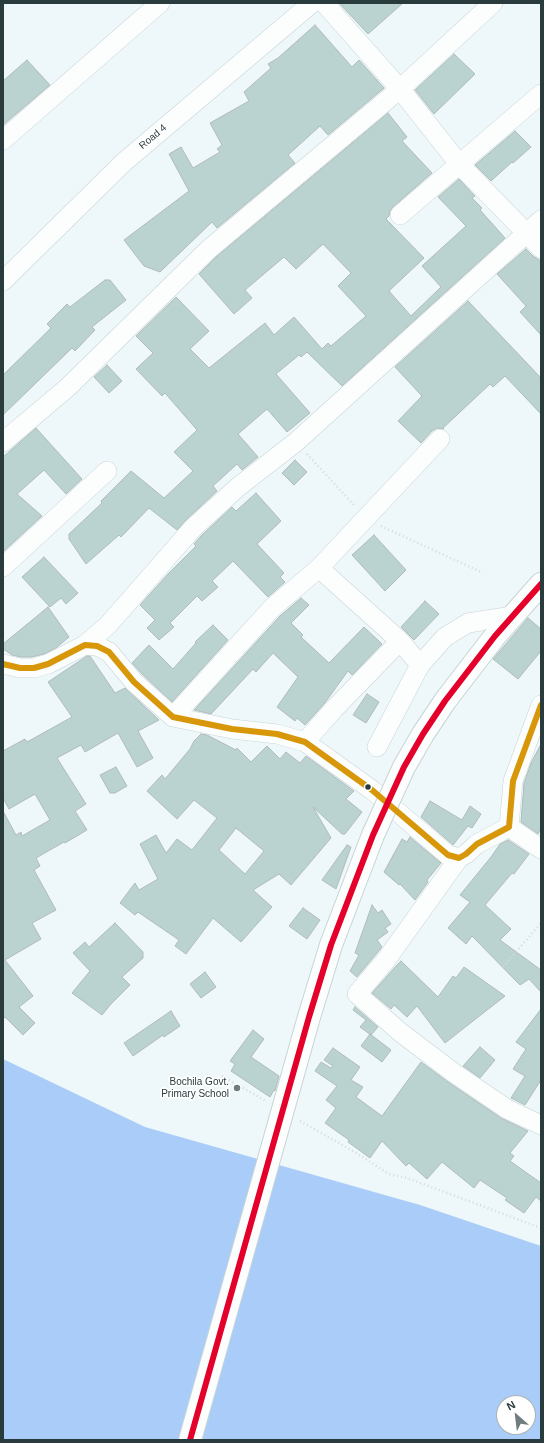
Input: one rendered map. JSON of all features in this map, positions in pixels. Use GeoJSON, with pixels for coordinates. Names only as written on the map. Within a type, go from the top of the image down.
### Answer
{"type":"FeatureCollection","features":[{"type":"Feature","properties":{"kind":"main road"},"geometry":{"type":"LineString","coordinates":[[190,1440],[309,1017],[331,945],[373,835],[404,767],[422,734],[445,701],[495,636],[541,584]]}},
{"type":"Feature","properties":{"kind":"street"},"geometry":{"type":"LineString","coordinates":[[3,140],[160,3]]}},
{"type":"Feature","properties":{"kind":"street","name":"Road 4"},"geometry":{"type":"LineString","coordinates":[[3,281],[124,162],[312,3]]}},
{"type":"Feature","properties":{"kind":"street"},"geometry":{"type":"LineString","coordinates":[[324,3],[400,89],[460,164],[541,248]]}},
{"type":"Feature","properties":{"kind":"street"},"geometry":{"type":"LineString","coordinates":[[3,442],[67,388],[209,249],[400,89],[493,3]]}},
{"type":"Feature","properties":{"kind":"street"},"geometry":{"type":"LineString","coordinates":[[400,215],[541,94]]}},
{"type":"Feature","properties":{"kind":"street"},"geometry":{"type":"LineString","coordinates":[[3,664],[20,668],[34,668],[48,664],[85,645],[108,625],[193,528],[238,488],[296,442],[541,220]]}},
{"type":"Feature","properties":{"kind":"street"},"geometry":{"type":"LineString","coordinates":[[173,717],[272,608],[319,568],[440,439]]}},
{"type":"Feature","properties":{"kind":"street"},"geometry":{"type":"LineString","coordinates":[[3,567],[107,471]]}},
{"type":"Feature","properties":{"kind":"street"},"geometry":{"type":"LineString","coordinates":[[319,568],[400,641],[420,665]]}},
{"type":"Feature","properties":{"kind":"street"},"geometry":{"type":"LineString","coordinates":[[377,747],[420,665],[445,637],[468,623],[512,616]]}},
{"type":"Feature","properties":{"kind":"street"},"geometry":{"type":"LineString","coordinates":[[305,742],[334,709],[400,641]]}},
{"type":"Feature","properties":{"kind":"street"},"geometry":{"type":"LineString","coordinates":[[85,645],[97,646],[109,652],[134,682],[173,717],[232,729],[277,734],[305,742],[372,790],[448,855],[459,858]]}},
{"type":"Feature","properties":{"kind":"street"},"geometry":{"type":"LineString","coordinates":[[509,827],[513,781],[541,705]]}},
{"type":"Feature","properties":{"kind":"street"},"geometry":{"type":"LineString","coordinates":[[509,827],[541,849]]}},
{"type":"Feature","properties":{"kind":"street"},"geometry":{"type":"LineString","coordinates":[[509,827],[476,844],[466,854],[459,858],[386,960],[357,994],[400,1032],[454,1073],[507,1109],[541,1125]]}},
{"type":"Feature","properties":{"kind":"path"},"geometry":{"type":"LineString","coordinates":[[503,967],[541,923]]}},
{"type":"Feature","properties":{"kind":"path"},"geometry":{"type":"LineString","coordinates":[[222,1076],[269,1103]]}},
{"type":"Feature","properties":{"kind":"path"},"geometry":{"type":"LineString","coordinates":[[296,1118],[389,1174],[407,1178],[541,1228]]}},
{"type":"Feature","properties":{"kind":"water"},"geometry":{"type":"Polygon","coordinates":[[[3,1059],[145,1127],[420,1205],[541,1246],[541,1440],[3,1440],[3,1059]]]}},
{"type":"Feature","properties":{"kind":"building"},"geometry":{"type":"Polygon","coordinates":[[[339,3],[403,3],[368,34],[339,3]]]}},
{"type":"Feature","properties":{"kind":"building"},"geometry":{"type":"Polygon","coordinates":[[[315,25],[352,67],[359,60],[384,88],[328,135],[320,126],[288,155],[295,163],[217,228],[212,222],[160,272],[144,266],[124,240],[189,191],[169,154],[181,147],[193,168],[220,152],[217,149],[222,145],[210,123],[249,101],[244,92],[271,68],[268,64],[278,58],[315,25]]]}},
{"type":"Feature","properties":{"kind":"building"},"geometry":{"type":"Polygon","coordinates":[[[454,54],[475,74],[434,114],[415,90],[454,54]]]}},
{"type":"Feature","properties":{"kind":"building"},"geometry":{"type":"Polygon","coordinates":[[[27,60],[50,85],[3,125],[3,81],[27,60]]]}},
{"type":"Feature","properties":{"kind":"building"},"geometry":{"type":"Polygon","coordinates":[[[388,113],[407,137],[402,141],[432,173],[393,207],[386,219],[424,258],[389,291],[411,316],[441,287],[422,266],[466,226],[438,197],[459,179],[475,196],[472,198],[482,208],[480,210],[505,238],[342,386],[307,352],[301,357],[299,355],[276,374],[310,413],[287,432],[267,409],[238,434],[258,457],[242,470],[237,464],[213,486],[217,491],[177,530],[149,508],[121,537],[119,535],[86,564],[69,539],[69,534],[102,503],[101,501],[131,471],[164,498],[193,471],[174,452],[197,430],[165,393],[162,396],[136,369],[153,353],[136,336],[176,297],[209,331],[190,349],[209,368],[265,323],[274,335],[294,317],[322,349],[328,343],[331,346],[366,316],[338,286],[351,273],[323,244],[296,269],[284,257],[245,290],[252,298],[234,314],[199,274],[216,257],[388,113]]]}},
{"type":"Feature","properties":{"kind":"building"},"geometry":{"type":"Polygon","coordinates":[[[515,131],[531,147],[491,181],[475,165],[515,131]]]}},
{"type":"Feature","properties":{"kind":"building"},"geometry":{"type":"Polygon","coordinates":[[[526,249],[541,261],[541,335],[520,312],[526,306],[497,274],[526,249]]]}},
{"type":"Feature","properties":{"kind":"building"},"geometry":{"type":"Polygon","coordinates":[[[105,280],[110,280],[126,300],[92,327],[95,330],[75,351],[72,348],[3,415],[3,375],[51,328],[47,324],[67,304],[70,307],[105,280]]]}},
{"type":"Feature","properties":{"kind":"building"},"geometry":{"type":"Polygon","coordinates":[[[468,301],[541,378],[541,414],[505,376],[493,387],[490,384],[443,428],[444,429],[437,428],[432,431],[421,443],[398,421],[422,396],[395,367],[468,301]]]}},
{"type":"Feature","properties":{"kind":"building"},"geometry":{"type":"Polygon","coordinates":[[[107,365],[122,381],[109,393],[94,377],[107,365]]]}},
{"type":"Feature","properties":{"kind":"building"},"geometry":{"type":"Polygon","coordinates":[[[36,428],[82,479],[66,494],[44,470],[17,494],[42,516],[3,552],[3,457],[36,428]]]}},
{"type":"Feature","properties":{"kind":"building"},"geometry":{"type":"Polygon","coordinates":[[[295,460],[307,472],[294,485],[282,473],[295,460]]]}},
{"type":"Feature","properties":{"kind":"building"},"geometry":{"type":"Polygon","coordinates":[[[256,493],[281,521],[257,544],[284,573],[280,577],[285,582],[268,597],[233,561],[212,581],[218,587],[202,601],[197,596],[170,623],[174,627],[159,640],[147,628],[155,620],[140,605],[196,546],[194,544],[201,536],[232,507],[236,511],[256,493]]]}},
{"type":"Feature","properties":{"kind":"building"},"geometry":{"type":"Polygon","coordinates":[[[374,535],[406,570],[385,591],[352,555],[374,535]]]}},
{"type":"Feature","properties":{"kind":"building"},"geometry":{"type":"Polygon","coordinates":[[[44,557],[78,593],[66,604],[61,598],[50,607],[22,577],[44,557]]]}},
{"type":"Feature","properties":{"kind":"building"},"geometry":{"type":"Polygon","coordinates":[[[301,598],[309,605],[291,623],[303,635],[301,637],[329,663],[364,627],[382,644],[352,675],[348,671],[324,704],[305,725],[297,718],[295,721],[277,707],[298,677],[273,653],[256,672],[253,669],[211,714],[194,710],[280,616],[301,598]]]}},
{"type":"Feature","properties":{"kind":"building"},"geometry":{"type":"Polygon","coordinates":[[[425,601],[439,614],[414,640],[401,627],[425,601]]]}},
{"type":"Feature","properties":{"kind":"building"},"geometry":{"type":"Polygon","coordinates":[[[48,607],[69,637],[56,648],[44,654],[32,657],[12,655],[3,649],[3,644],[48,607]]]}},
{"type":"Feature","properties":{"kind":"building"},"geometry":{"type":"Polygon","coordinates":[[[528,618],[541,629],[541,651],[518,679],[493,659],[528,618]]]}},
{"type":"Feature","properties":{"kind":"building"},"geometry":{"type":"Polygon","coordinates":[[[213,625],[228,640],[172,702],[132,663],[149,645],[173,669],[196,643],[195,642],[213,625]]]}},
{"type":"Feature","properties":{"kind":"building"},"geometry":{"type":"Polygon","coordinates":[[[87,656],[90,656],[115,693],[125,688],[159,720],[138,731],[153,758],[137,767],[118,733],[85,752],[81,745],[57,758],[86,804],[75,811],[87,830],[36,858],[40,866],[34,870],[56,910],[32,923],[41,939],[5,960],[33,996],[19,1007],[35,1023],[23,1035],[5,1017],[3,1019],[3,811],[16,835],[21,832],[22,836],[50,820],[35,794],[9,809],[3,798],[3,751],[25,739],[27,742],[72,717],[48,682],[87,656]]]}},
{"type":"Feature","properties":{"kind":"building"},"geometry":{"type":"Polygon","coordinates":[[[367,694],[379,702],[366,723],[353,715],[367,694]]]}},
{"type":"Feature","properties":{"kind":"building"},"geometry":{"type":"Polygon","coordinates":[[[201,734],[207,735],[236,750],[237,748],[251,762],[267,746],[280,759],[286,752],[300,763],[306,756],[354,791],[346,799],[362,812],[345,834],[342,834],[313,807],[331,838],[291,885],[279,874],[253,890],[272,907],[241,942],[213,918],[186,954],[175,946],[179,940],[138,912],[135,915],[120,903],[135,883],[139,890],[158,879],[140,844],[156,835],[166,853],[177,839],[192,850],[217,818],[194,800],[177,819],[147,791],[162,775],[165,779],[190,749],[194,741],[201,734]],[[236,828],[219,850],[245,874],[264,851],[236,828]]]}},
{"type":"Feature","properties":{"kind":"building"},"geometry":{"type":"Polygon","coordinates":[[[541,744],[541,828],[538,834],[521,822],[524,783],[531,763],[541,744]]]}},
{"type":"Feature","properties":{"kind":"building"},"geometry":{"type":"Polygon","coordinates":[[[116,767],[127,786],[115,793],[110,793],[100,775],[116,767]]]}},
{"type":"Feature","properties":{"kind":"building"},"geometry":{"type":"Polygon","coordinates":[[[430,801],[462,820],[470,806],[481,814],[472,828],[468,826],[453,845],[421,817],[430,801]]]}},
{"type":"Feature","properties":{"kind":"building"},"geometry":{"type":"Polygon","coordinates":[[[410,837],[441,863],[427,880],[428,882],[415,900],[400,884],[399,885],[384,872],[402,839],[407,842],[410,837]]]}},
{"type":"Feature","properties":{"kind":"building"},"geometry":{"type":"Polygon","coordinates":[[[508,840],[529,854],[514,874],[512,873],[485,905],[511,929],[500,940],[541,970],[541,992],[529,979],[520,985],[472,936],[466,944],[448,928],[470,902],[460,895],[500,844],[508,840]]]}},
{"type":"Feature","properties":{"kind":"building"},"geometry":{"type":"Polygon","coordinates":[[[347,845],[351,847],[336,889],[322,880],[347,845]]]}},
{"type":"Feature","properties":{"kind":"building"},"geometry":{"type":"Polygon","coordinates":[[[372,905],[378,913],[382,910],[391,924],[385,928],[388,932],[377,940],[382,947],[357,977],[350,971],[359,955],[355,953],[372,905]]]}},
{"type":"Feature","properties":{"kind":"building"},"geometry":{"type":"Polygon","coordinates":[[[303,908],[320,920],[307,939],[289,926],[303,908]]]}},
{"type":"Feature","properties":{"kind":"building"},"geometry":{"type":"Polygon","coordinates":[[[115,923],[143,952],[143,958],[122,977],[130,985],[102,1015],[72,993],[90,971],[73,953],[85,942],[89,947],[115,923]]]}},
{"type":"Feature","properties":{"kind":"building"},"geometry":{"type":"Polygon","coordinates":[[[401,961],[438,997],[453,976],[456,978],[464,967],[505,996],[445,1043],[417,1006],[407,1017],[394,1005],[391,1009],[372,993],[401,961]]]}},
{"type":"Feature","properties":{"kind":"building"},"geometry":{"type":"Polygon","coordinates":[[[205,972],[216,987],[201,998],[190,984],[205,972]]]}},
{"type":"Feature","properties":{"kind":"building"},"geometry":{"type":"Polygon","coordinates":[[[355,1007],[378,1027],[371,1035],[360,1027],[366,1020],[353,1010],[355,1007]]]}},
{"type":"Feature","properties":{"kind":"building"},"geometry":{"type":"Polygon","coordinates":[[[541,1009],[541,1080],[525,1105],[511,1098],[525,1076],[513,1069],[526,1049],[516,1042],[541,1009]]]}},
{"type":"Feature","properties":{"kind":"building"},"geometry":{"type":"Polygon","coordinates":[[[171,1011],[180,1026],[164,1037],[163,1035],[133,1056],[124,1043],[171,1011]]]}},
{"type":"Feature","properties":{"kind":"building"},"geometry":{"type":"Polygon","coordinates":[[[253,1030],[264,1039],[251,1057],[279,1076],[275,1091],[274,1090],[270,1097],[231,1071],[235,1064],[230,1061],[253,1030]]]}},
{"type":"Feature","properties":{"kind":"building"},"geometry":{"type":"Polygon","coordinates":[[[370,1034],[391,1050],[382,1062],[361,1046],[370,1034]]]}},
{"type":"Feature","properties":{"kind":"building"},"geometry":{"type":"Polygon","coordinates":[[[480,1047],[495,1060],[480,1078],[463,1066],[480,1047]]]}},
{"type":"Feature","properties":{"kind":"building"},"geometry":{"type":"Polygon","coordinates":[[[333,1048],[360,1067],[351,1080],[363,1087],[356,1097],[382,1116],[421,1062],[501,1118],[528,1131],[510,1153],[514,1156],[510,1161],[541,1183],[541,1201],[536,1197],[524,1213],[505,1200],[507,1198],[480,1180],[474,1188],[442,1162],[427,1179],[409,1163],[406,1166],[382,1141],[370,1158],[348,1142],[349,1140],[325,1123],[336,1108],[326,1100],[337,1086],[315,1071],[321,1062],[331,1068],[333,1066],[324,1060],[333,1048]]]}},
{"type":"Feature","properties":{"kind":"transit line"},"geometry":{"type":"LineString","coordinates":[[190,1440],[309,1017],[331,945],[373,835],[404,767],[423,734],[445,701],[495,636],[541,584]]}},
{"type":"Feature","properties":{"kind":"transit line"},"geometry":{"type":"LineString","coordinates":[[3,664],[20,668],[34,668],[48,664],[85,645],[97,646],[109,652],[134,682],[173,717],[232,729],[277,734],[305,742],[372,790],[448,855],[459,858],[477,844],[509,827],[513,781],[541,705]]}},
{"type":"Feature","properties":{"kind":"place","name":"Bochila Govt. Primary School"},"geometry":{"type":"Point","coordinates":[237,1088]}}]}
